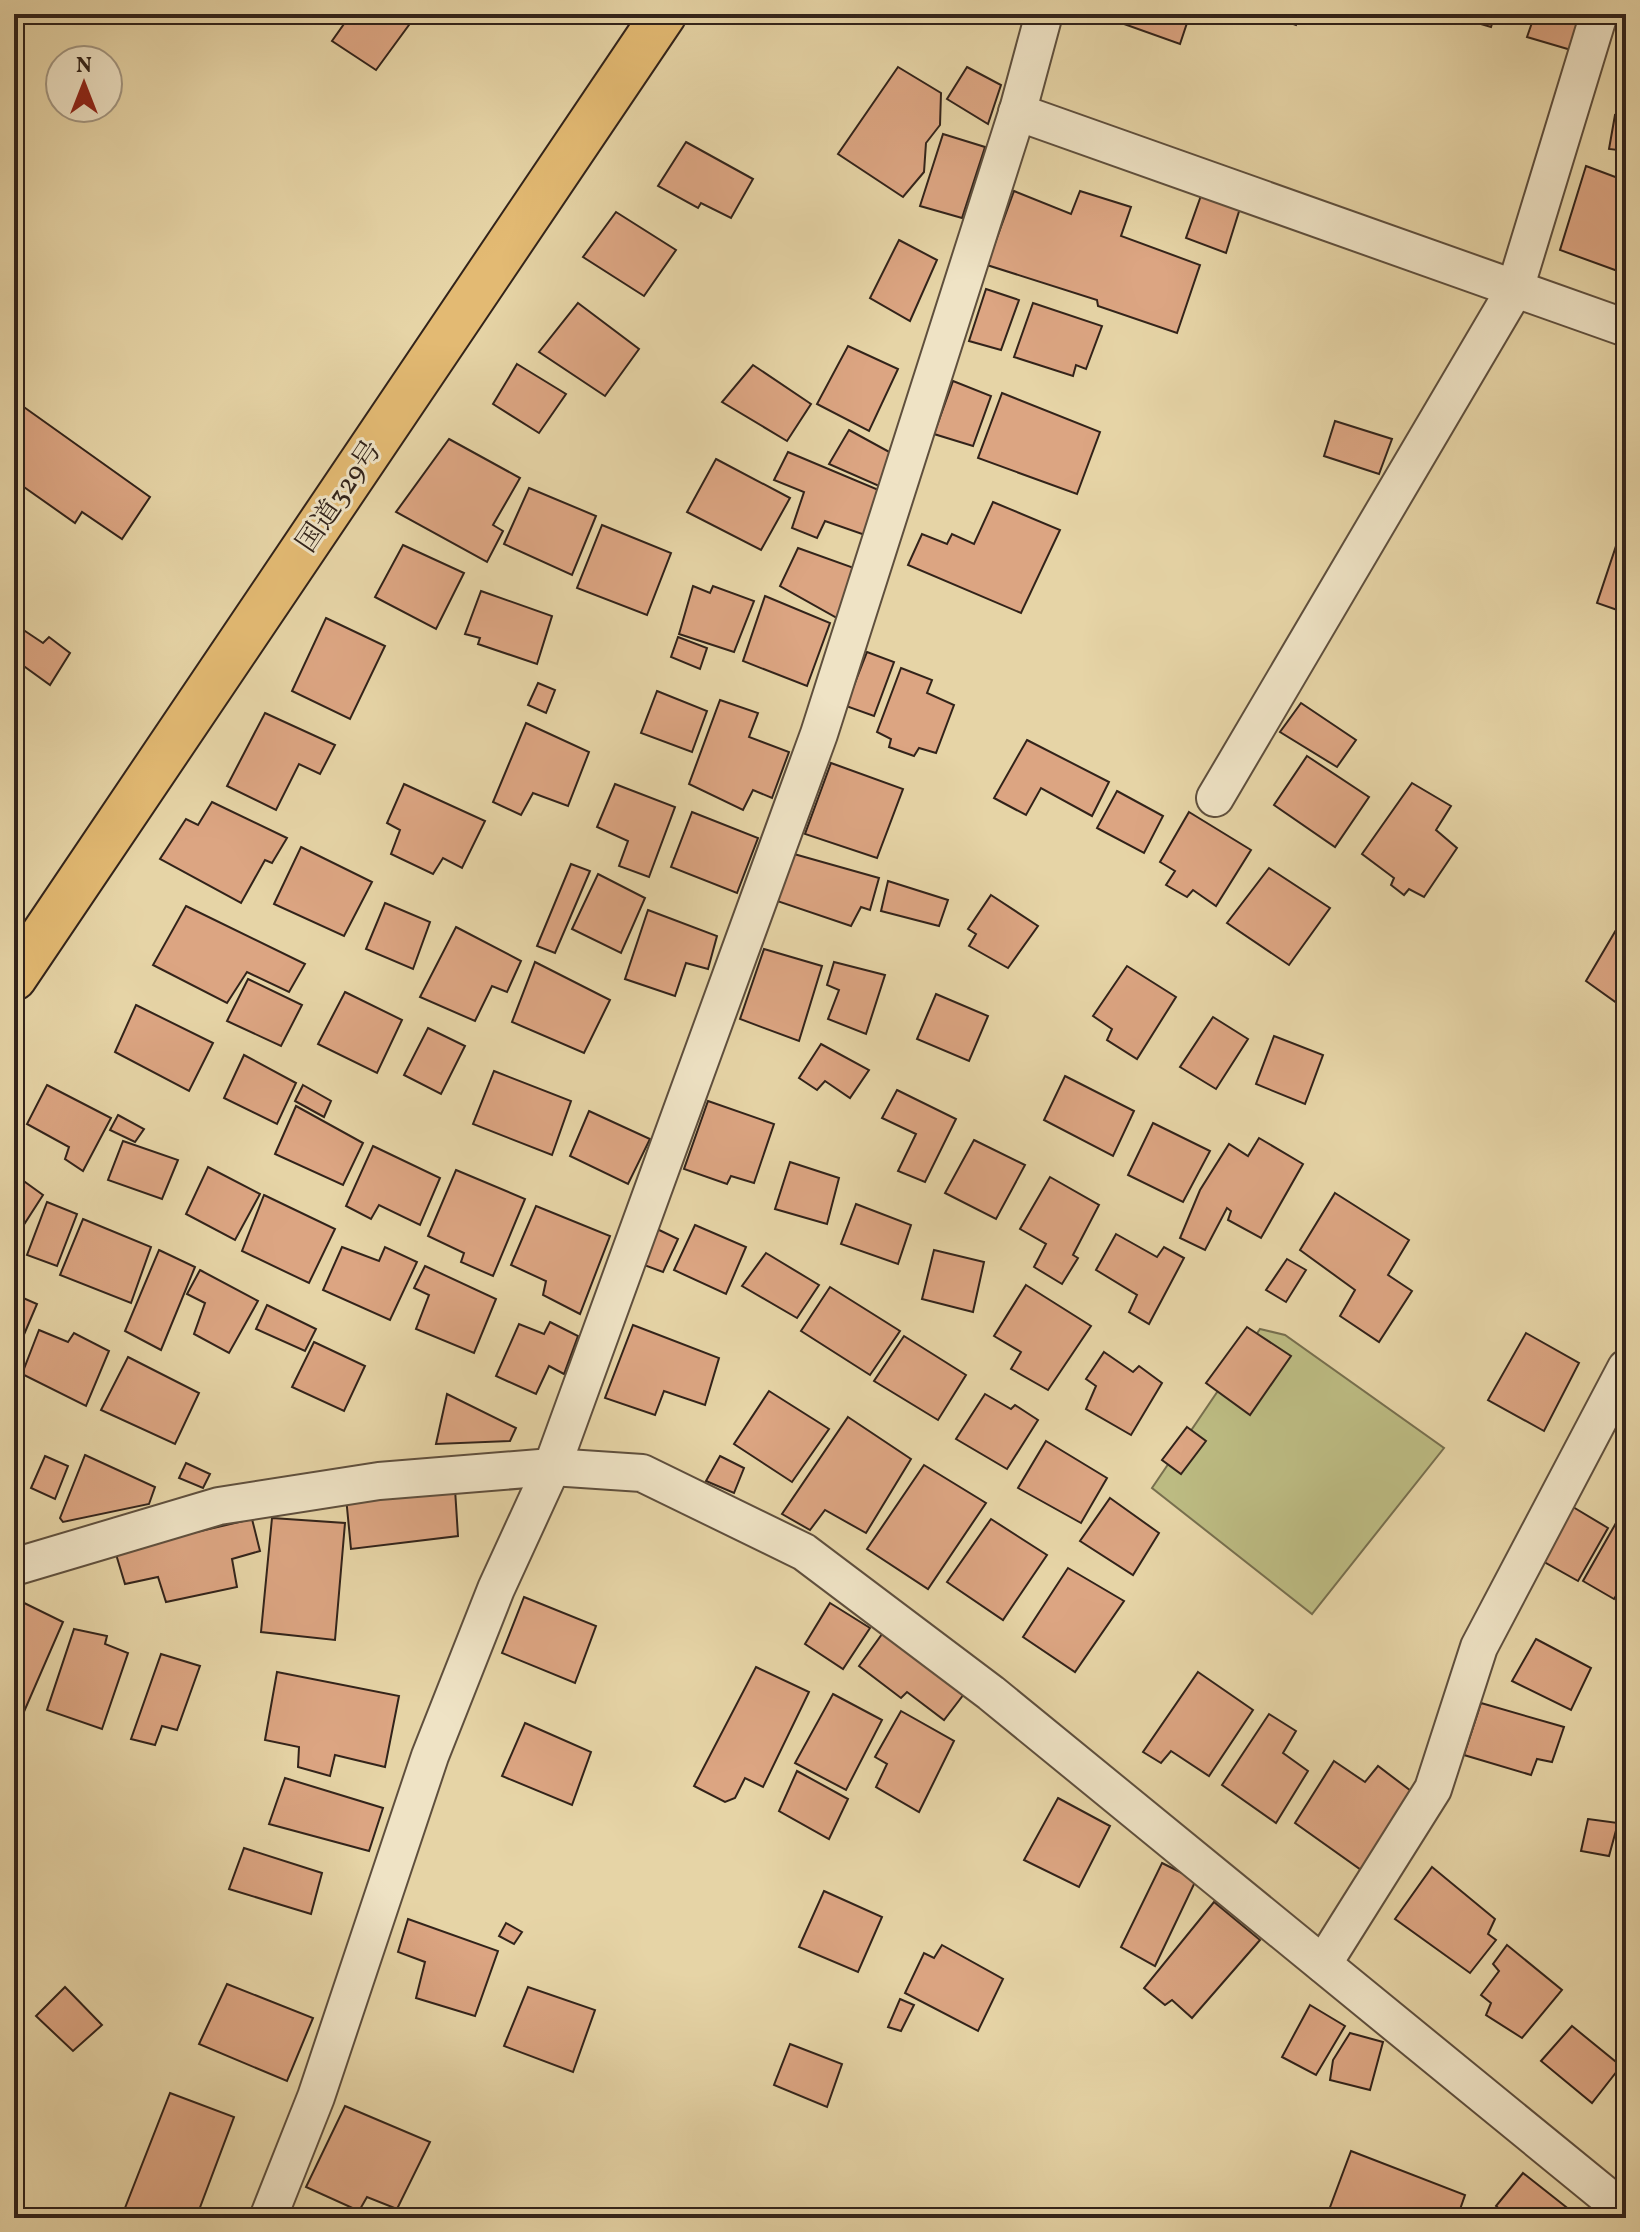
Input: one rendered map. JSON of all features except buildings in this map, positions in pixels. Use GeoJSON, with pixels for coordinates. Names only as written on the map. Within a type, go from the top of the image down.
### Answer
{"type":"FeatureCollection","features":[{"type":"Feature","properties":{"kind":"highway","name":"国道329号"},"geometry":{"type":"LineString","coordinates":[[14,978],[664,14]]}},
{"type":"Feature","properties":{"kind":"street"},"geometry":{"type":"LineString","coordinates":[[268,2218],[316,2097],[430,1756],[496,1589],[552,1467],[819,734],[1017,111],[1044,14]]}},
{"type":"Feature","properties":{"kind":"street"},"geometry":{"type":"LineString","coordinates":[[1215,798],[1516,287],[1599,14]]}},
{"type":"Feature","properties":{"kind":"street"},"geometry":{"type":"LineString","coordinates":[[1017,111],[1626,328]]}},
{"type":"Feature","properties":{"kind":"street"},"geometry":{"type":"LineString","coordinates":[[1323,1964],[1433,1789],[1479,1647],[1626,1368]]}},
{"type":"Feature","properties":{"kind":"street"},"geometry":{"type":"LineString","coordinates":[[14,1567],[219,1506],[379,1481],[552,1467],[642,1473],[804,1552],[991,1693],[1626,2212]]}},
{"type":"Feature","properties":{"kind":"shaded area"},"geometry":{"type":"Polygon","coordinates":[[[1260,1329],[1285,1335],[1444,1448],[1312,1614],[1152,1488],[1260,1329]]]}}]}
